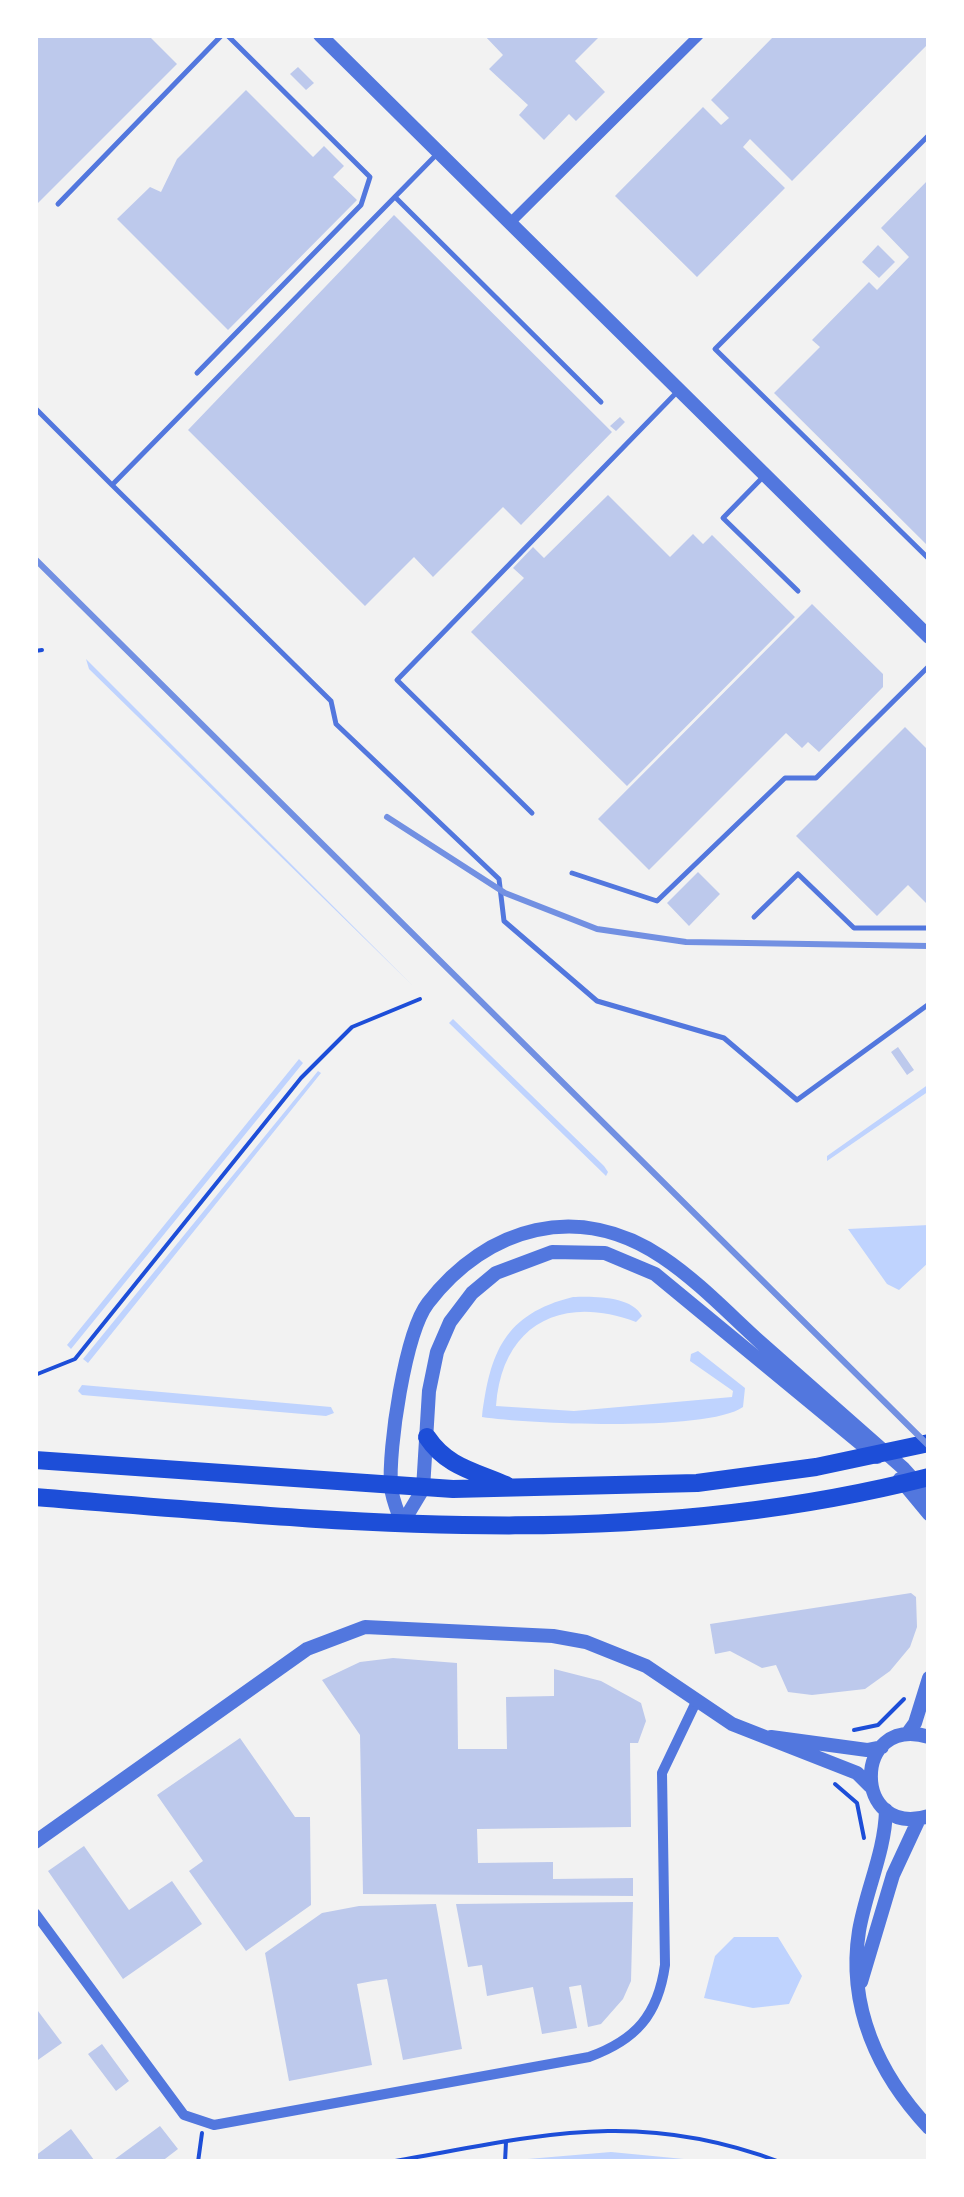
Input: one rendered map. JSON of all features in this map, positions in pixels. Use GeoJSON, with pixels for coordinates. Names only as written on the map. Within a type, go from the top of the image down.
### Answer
{"type":"FeatureCollection","features":[{"type":"Feature","properties":{"kind":"main road"},"geometry":{"type":"LineString","coordinates":[[427,1437],[439,1456],[456,1467],[511,1488]]}},
{"type":"Feature","properties":{"kind":"main road"},"geometry":{"type":"LineString","coordinates":[[35,1460],[391,1488],[511,1488],[697,1482],[816,1467],[929,1444]]}},
{"type":"Feature","properties":{"kind":"main road"},"geometry":{"type":"LineString","coordinates":[[35,1498],[402,1524],[627,1526],[846,1498],[929,1477]]}},
{"type":"Feature","properties":{"kind":"street"},"geometry":{"type":"LineString","coordinates":[[320,35],[929,637]]}},
{"type":"Feature","properties":{"kind":"street"},"geometry":{"type":"LineString","coordinates":[[510,223],[699,35]]}},
{"type":"Feature","properties":{"kind":"street"},"geometry":{"type":"LineString","coordinates":[[402,1524],[391,1488],[408,1346],[425,1306],[454,1272],[488,1246],[519,1233],[580,1226],[608,1232],[661,1256],[903,1468],[929,1497]]}},
{"type":"Feature","properties":{"kind":"street"},"geometry":{"type":"LineString","coordinates":[[402,1524],[423,1489],[437,1352],[450,1322],[472,1294],[496,1273],[552,1252],[604,1253],[655,1274],[895,1473],[929,1514]]}},
{"type":"Feature","properties":{"kind":"street"},"geometry":{"type":"LineString","coordinates":[[35,1842],[307,1649],[365,1627],[553,1636],[586,1642],[646,1666],[732,1724],[771,1737],[867,1750],[907,1734],[929,1737]]}},
{"type":"Feature","properties":{"kind":"street"},"geometry":{"type":"LineString","coordinates":[[907,1734],[927,1686]]}},
{"type":"Feature","properties":{"kind":"street"},"geometry":{"type":"LineString","coordinates":[[35,1912],[184,2115],[203,2124],[589,2057],[619,2046],[635,2034],[661,1992],[665,1965],[662,1772],[696,1702]]}},
{"type":"Feature","properties":{"kind":"street"},"geometry":{"type":"LineString","coordinates":[[771,1737],[794,1751],[857,1773],[886,1810],[880,1854],[859,1930],[856,1969],[862,2011],[879,2066],[929,2128]]}},
{"type":"Feature","properties":{"kind":"street"},"geometry":{"type":"LineString","coordinates":[[870,1786],[870,1772],[882,1746]]}},
{"type":"Feature","properties":{"kind":"street"},"geometry":{"type":"LineString","coordinates":[[860,1986],[893,1874],[924,1817],[886,1810]]}},
{"type":"Feature","properties":{"kind":"lane"},"geometry":{"type":"LineString","coordinates":[[58,204],[225,35],[370,177],[361,205],[197,373]]}},
{"type":"Feature","properties":{"kind":"lane"},"geometry":{"type":"LineString","coordinates":[[929,136],[715,349],[929,559]]}},
{"type":"Feature","properties":{"kind":"lane"},"geometry":{"type":"LineString","coordinates":[[112,485],[439,152]]}},
{"type":"Feature","properties":{"kind":"lane"},"geometry":{"type":"LineString","coordinates":[[395,197],[601,402]]}},
{"type":"Feature","properties":{"kind":"lane"},"geometry":{"type":"LineString","coordinates":[[532,812],[397,680],[679,390]]}},
{"type":"Feature","properties":{"kind":"lane"},"geometry":{"type":"LineString","coordinates":[[35,408],[331,701],[336,724],[499,879],[504,921],[597,1001],[724,1038],[797,1100],[929,1004]]}},
{"type":"Feature","properties":{"kind":"lane"},"geometry":{"type":"LineString","coordinates":[[765,475],[723,518],[798,591]]}},
{"type":"Feature","properties":{"kind":"lane"},"geometry":{"type":"LineString","coordinates":[[572,873],[657,902],[785,778],[816,778],[929,666]]}},
{"type":"Feature","properties":{"kind":"lane"},"geometry":{"type":"LineString","coordinates":[[754,917],[798,874],[854,928],[929,928]]}},
{"type":"Feature","properties":{"kind":"path"},"geometry":{"type":"LineString","coordinates":[[35,652],[42,650]]}},
{"type":"Feature","properties":{"kind":"path"},"geometry":{"type":"LineString","coordinates":[[35,1376],[75,1358],[301,1078],[352,1027],[420,999]]}},
{"type":"Feature","properties":{"kind":"path"},"geometry":{"type":"LineString","coordinates":[[853,1730],[878,1725],[911,1691],[927,1686]]}},
{"type":"Feature","properties":{"kind":"path"},"geometry":{"type":"LineString","coordinates":[[824,1777],[847,1791],[857,1804],[864,1818],[866,1845],[880,1854]]}},
{"type":"Feature","properties":{"kind":"path"},"geometry":{"type":"LineString","coordinates":[[198,2162],[203,2124]]}},
{"type":"Feature","properties":{"kind":"path"},"geometry":{"type":"LineString","coordinates":[[389,2162],[576,2129],[619,2128],[715,2141],[780,2162]]}},
{"type":"Feature","properties":{"kind":"path"},"geometry":{"type":"LineString","coordinates":[[505,2162],[506,2142]]}},
{"type":"Feature","properties":{"kind":"water"},"geometry":{"type":"Polygon","coordinates":[[[86,659],[412,985],[89,669],[86,659]]]}},
{"type":"Feature","properties":{"kind":"water"},"geometry":{"type":"Polygon","coordinates":[[[453,1019],[604,1166],[606,1176],[449,1023],[453,1019]]]}},
{"type":"Feature","properties":{"kind":"water"},"geometry":{"type":"Polygon","coordinates":[[[299,1059],[303,1063],[71,1349],[67,1345],[299,1059]]]}},
{"type":"Feature","properties":{"kind":"water"},"geometry":{"type":"Polygon","coordinates":[[[318,1071],[321,1073],[88,1363],[83,1359],[318,1071]]]}},
{"type":"Feature","properties":{"kind":"water"},"geometry":{"type":"Polygon","coordinates":[[[929,1084],[929,1091],[827,1161],[827,1156],[929,1084]]]}},
{"type":"Feature","properties":{"kind":"water"},"geometry":{"type":"Polygon","coordinates":[[[929,1225],[929,1262],[899,1290],[887,1284],[848,1229],[929,1225]]]}},
{"type":"Feature","properties":{"kind":"water"},"geometry":{"type":"Polygon","coordinates":[[[573,1297],[621,1301],[642,1316],[636,1322],[584,1312],[541,1323],[523,1336],[510,1354],[496,1406],[574,1411],[732,1397],[733,1391],[690,1361],[691,1354],[698,1351],[745,1388],[743,1407],[724,1415],[657,1423],[576,1424],[482,1417],[490,1374],[505,1339],[531,1314],[573,1297]]]}},
{"type":"Feature","properties":{"kind":"water"},"geometry":{"type":"Polygon","coordinates":[[[82,1385],[331,1407],[334,1413],[326,1416],[82,1395],[78,1391],[82,1385]]]}},
{"type":"Feature","properties":{"kind":"water"},"geometry":{"type":"Polygon","coordinates":[[[734,1937],[778,1937],[802,1976],[789,2004],[753,2008],[704,1998],[715,1956],[734,1937]]]}},
{"type":"Feature","properties":{"kind":"water"},"geometry":{"type":"Polygon","coordinates":[[[611,2152],[715,2162],[492,2162],[611,2152]]]}},
{"type":"Feature","properties":{"kind":"building"},"geometry":{"type":"Polygon","coordinates":[[[35,35],[148,35],[177,64],[35,206],[35,35]]]}},
{"type":"Feature","properties":{"kind":"building"},"geometry":{"type":"Polygon","coordinates":[[[484,35],[601,35],[575,61],[605,92],[576,121],[569,114],[544,140],[519,115],[528,105],[489,69],[503,55],[484,35]]]}},
{"type":"Feature","properties":{"kind":"building"},"geometry":{"type":"Polygon","coordinates":[[[775,35],[929,35],[929,43],[792,181],[750,139],[743,147],[785,188],[697,277],[615,196],[703,107],[721,125],[729,118],[711,100],[775,35]]]}},
{"type":"Feature","properties":{"kind":"building"},"geometry":{"type":"Polygon","coordinates":[[[298,67],[314,83],[306,90],[290,74],[298,67]]]}},
{"type":"Feature","properties":{"kind":"building"},"geometry":{"type":"Polygon","coordinates":[[[246,90],[313,157],[324,146],[344,166],[333,177],[357,200],[228,330],[117,219],[150,187],[161,192],[177,159],[246,90]]]}},
{"type":"Feature","properties":{"kind":"building"},"geometry":{"type":"Polygon","coordinates":[[[929,179],[929,547],[774,393],[820,347],[812,340],[869,282],[877,290],[909,257],[881,228],[929,179]]]}},
{"type":"Feature","properties":{"kind":"building"},"geometry":{"type":"Polygon","coordinates":[[[394,215],[612,432],[521,525],[503,507],[433,577],[414,557],[365,606],[188,430],[394,215]]]}},
{"type":"Feature","properties":{"kind":"building"},"geometry":{"type":"Polygon","coordinates":[[[878,245],[895,262],[879,278],[862,262],[878,245]]]}},
{"type":"Feature","properties":{"kind":"building"},"geometry":{"type":"Polygon","coordinates":[[[620,417],[625,422],[616,431],[610,426],[620,417]]]}},
{"type":"Feature","properties":{"kind":"building"},"geometry":{"type":"Polygon","coordinates":[[[608,495],[670,557],[693,534],[703,544],[712,535],[795,617],[627,786],[471,632],[524,578],[513,568],[533,547],[544,558],[608,495]]]}},
{"type":"Feature","properties":{"kind":"building"},"geometry":{"type":"Polygon","coordinates":[[[812,604],[883,674],[883,687],[819,752],[808,742],[802,748],[786,733],[649,870],[598,819],[812,604]]]}},
{"type":"Feature","properties":{"kind":"building"},"geometry":{"type":"Polygon","coordinates":[[[905,727],[929,751],[929,906],[908,885],[877,916],[796,836],[905,727]]]}},
{"type":"Feature","properties":{"kind":"building"},"geometry":{"type":"Polygon","coordinates":[[[698,872],[720,894],[689,926],[667,903],[698,872]]]}},
{"type":"Feature","properties":{"kind":"building"},"geometry":{"type":"Polygon","coordinates":[[[898,1047],[914,1070],[907,1075],[891,1052],[898,1047]]]}},
{"type":"Feature","properties":{"kind":"building"},"geometry":{"type":"Polygon","coordinates":[[[911,1593],[916,1597],[917,1627],[910,1647],[890,1671],[865,1689],[812,1695],[788,1692],[776,1665],[762,1668],[730,1651],[715,1654],[710,1624],[911,1593]]]}},
{"type":"Feature","properties":{"kind":"building"},"geometry":{"type":"Polygon","coordinates":[[[393,1658],[457,1663],[458,1749],[507,1749],[506,1697],[554,1696],[554,1669],[601,1681],[641,1703],[646,1721],[638,1743],[630,1743],[631,1827],[477,1829],[478,1863],[553,1862],[553,1879],[633,1878],[633,1896],[363,1894],[360,1735],[322,1680],[360,1662],[393,1658]]]}},
{"type":"Feature","properties":{"kind":"building"},"geometry":{"type":"Polygon","coordinates":[[[240,1738],[295,1817],[310,1817],[311,1905],[246,1951],[189,1871],[203,1861],[157,1795],[240,1738]]]}},
{"type":"Feature","properties":{"kind":"building"},"geometry":{"type":"Polygon","coordinates":[[[84,1846],[129,1910],[172,1881],[202,1924],[123,1979],[48,1871],[84,1846]]]}},
{"type":"Feature","properties":{"kind":"building"},"geometry":{"type":"Polygon","coordinates":[[[633,1902],[631,1981],[623,1999],[601,2024],[588,2027],[581,1985],[569,1987],[577,2028],[542,2034],[533,1987],[487,1996],[482,1965],[468,1967],[456,1904],[633,1902]]]}},
{"type":"Feature","properties":{"kind":"building"},"geometry":{"type":"Polygon","coordinates":[[[436,1904],[462,2049],[403,2060],[387,1979],[373,1981],[357,1984],[372,2065],[289,2081],[265,1953],[322,1913],[359,1906],[436,1904]]]}},
{"type":"Feature","properties":{"kind":"building"},"geometry":{"type":"Polygon","coordinates":[[[35,2007],[62,2043],[35,2062],[35,2007]]]}},
{"type":"Feature","properties":{"kind":"building"},"geometry":{"type":"Polygon","coordinates":[[[102,2044],[129,2081],[116,2091],[88,2054],[102,2044]]]}},
{"type":"Feature","properties":{"kind":"building"},"geometry":{"type":"Polygon","coordinates":[[[160,2126],[178,2149],[161,2162],[111,2162],[160,2126]]]}},
{"type":"Feature","properties":{"kind":"building"},"geometry":{"type":"Polygon","coordinates":[[[71,2129],[94,2160],[35,2162],[35,2156],[71,2129]]]}},
{"type":"Feature","properties":{"kind":"railway"},"geometry":{"type":"LineString","coordinates":[[35,559],[929,1446]]}},
{"type":"Feature","properties":{"kind":"railway"},"geometry":{"type":"LineString","coordinates":[[387,817],[505,893],[597,929],[686,942],[929,946]]}}]}
